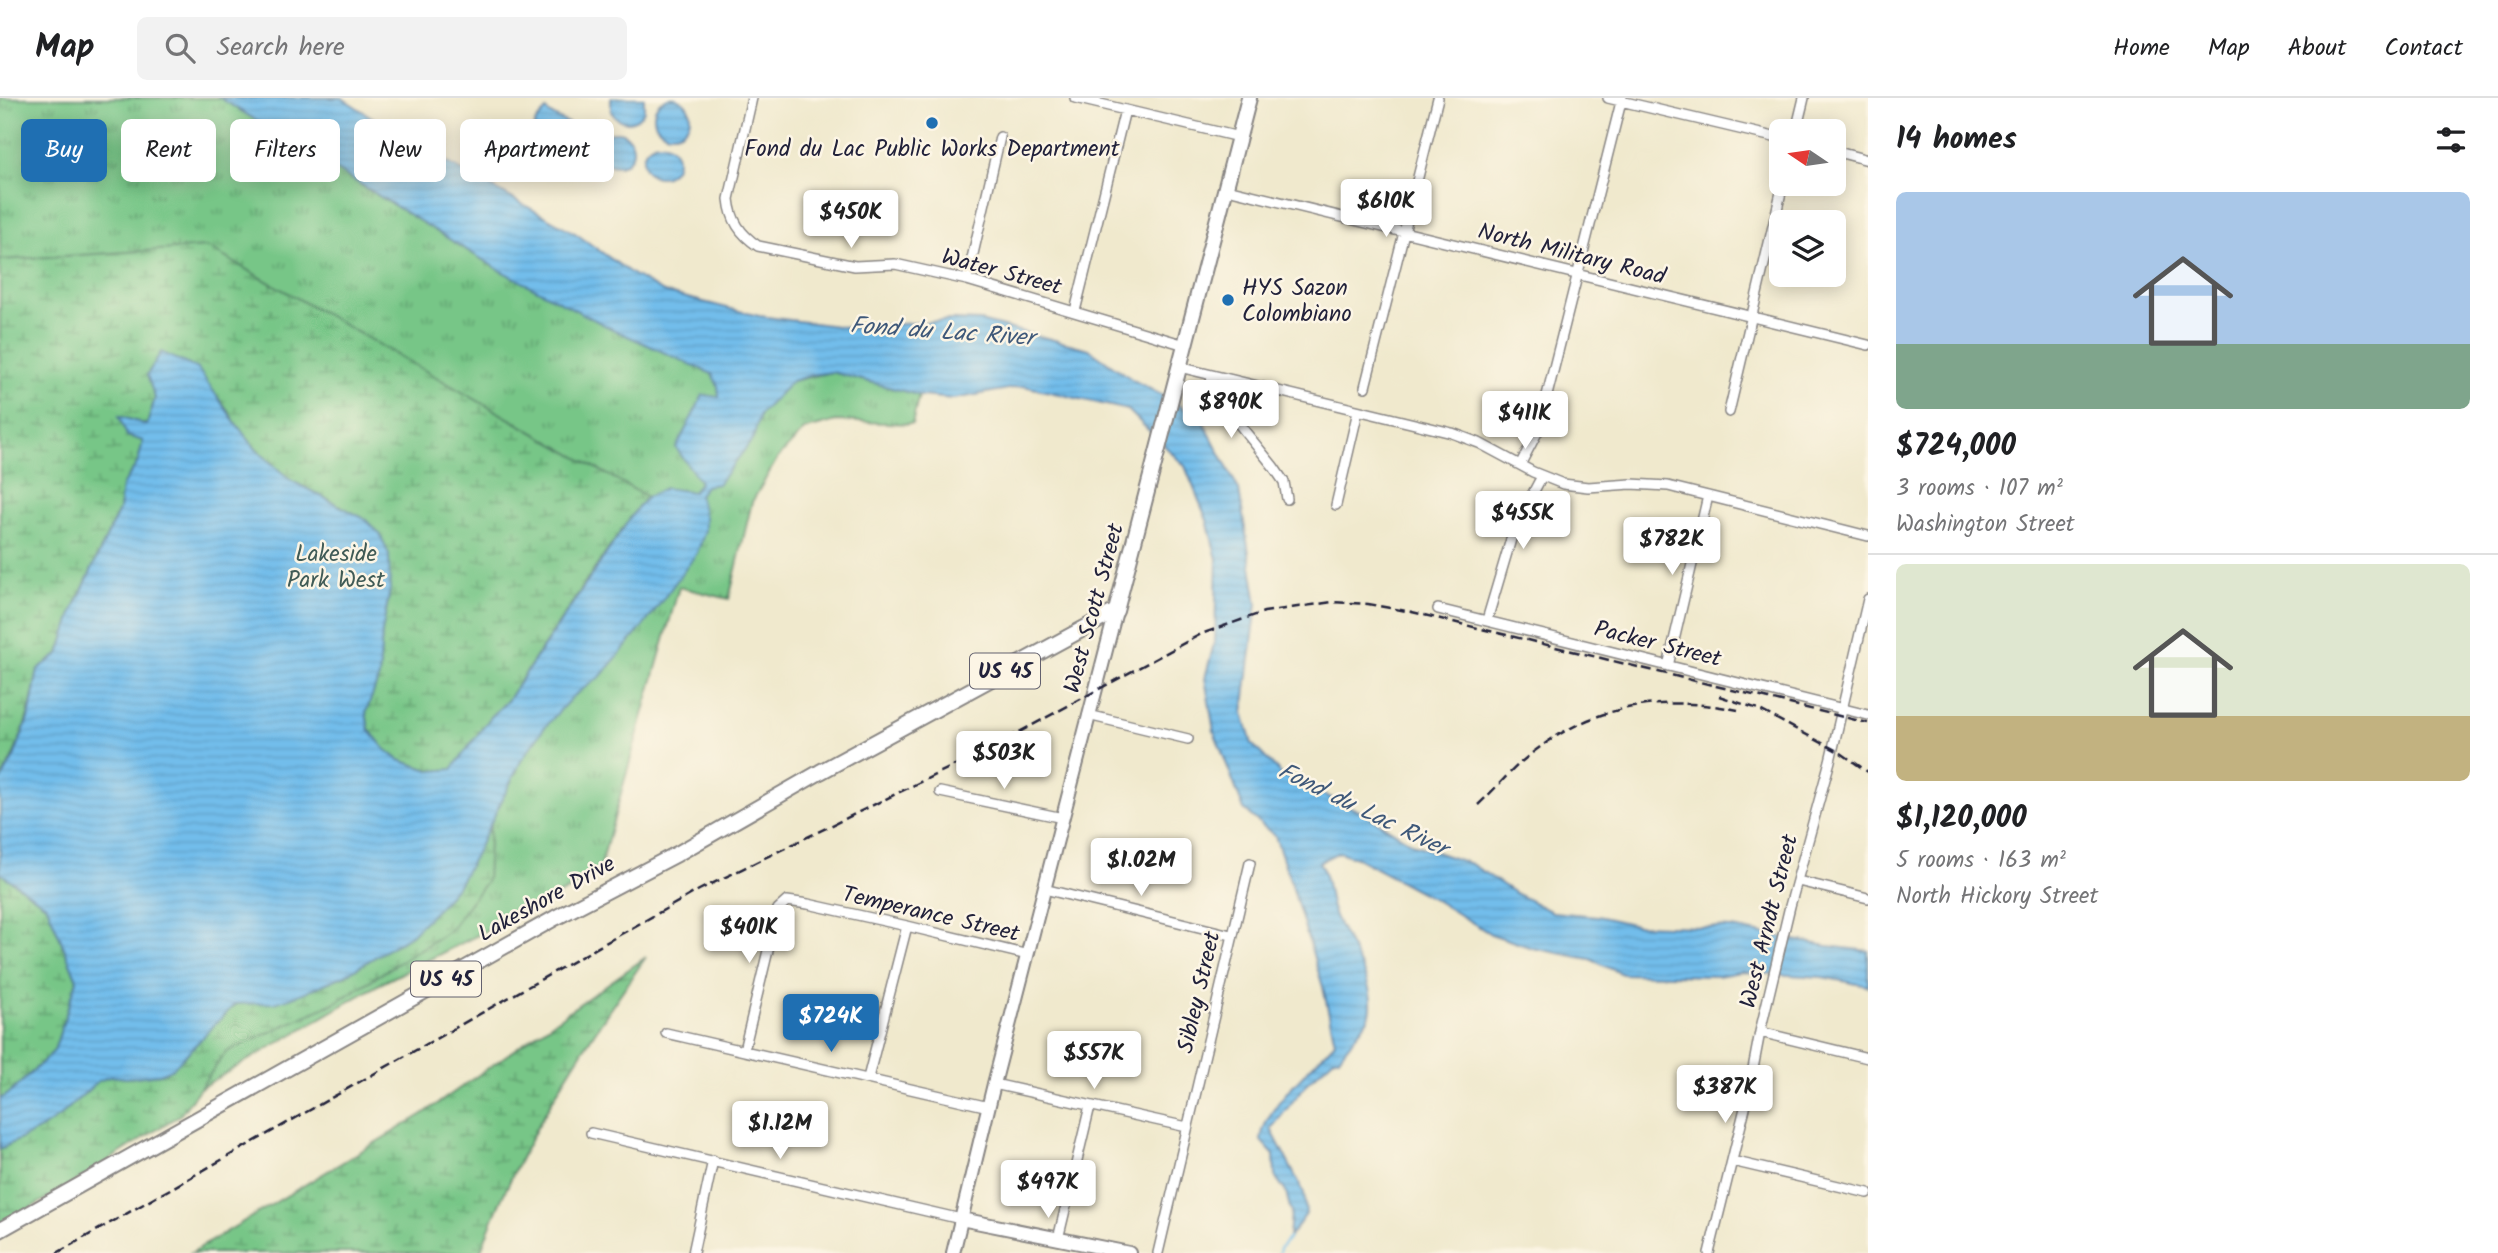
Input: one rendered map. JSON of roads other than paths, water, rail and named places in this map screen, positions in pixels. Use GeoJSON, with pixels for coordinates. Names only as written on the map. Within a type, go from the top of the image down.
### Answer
{"type":"FeatureCollection","features":[{"type":"Feature","properties":{"kind":"main road","name":"West Scott Street"},"geometry":{"type":"LineString","coordinates":[[953,1253],[1088,715],[1249,98]]}},
{"type":"Feature","properties":{"kind":"main road","name":"Lakeshore Drive"},"geometry":{"type":"LineString","coordinates":[[0,1230],[543,925],[677,854],[820,772],[1116,611]]}},
{"type":"Feature","properties":{"kind":"main road"},"geometry":{"type":"LineString","coordinates":[[961,1219],[1129,1253]]}},
{"type":"Feature","properties":{"kind":"street","name":"Water Street"},"geometry":{"type":"LineString","coordinates":[[752,98],[729,194],[733,216],[748,239],[758,246],[855,266],[895,264],[967,280],[1185,345]]}},
{"type":"Feature","properties":{"kind":"street"},"geometry":{"type":"LineString","coordinates":[[1075,98],[1239,137]]}},
{"type":"Feature","properties":{"kind":"street"},"geometry":{"type":"LineString","coordinates":[[1365,387],[1438,98]]}},
{"type":"Feature","properties":{"kind":"street"},"geometry":{"type":"LineString","coordinates":[[1608,98],[1769,136]]}},
{"type":"Feature","properties":{"kind":"street"},"geometry":{"type":"LineString","coordinates":[[1799,119],[1804,98]]}},
{"type":"Feature","properties":{"kind":"street"},"geometry":{"type":"LineString","coordinates":[[1520,465],[1538,431],[1621,100]]}},
{"type":"Feature","properties":{"kind":"street"},"geometry":{"type":"LineString","coordinates":[[1075,311],[1125,110]]}},
{"type":"Feature","properties":{"kind":"street"},"geometry":{"type":"LineString","coordinates":[[967,280],[1000,137]]}},
{"type":"Feature","properties":{"kind":"street"},"geometry":{"type":"LineString","coordinates":[[1846,154],[1868,160]]}},
{"type":"Feature","properties":{"kind":"street","name":"North Military Road"},"geometry":{"type":"LineString","coordinates":[[1227,189],[1868,345]]}},
{"type":"Feature","properties":{"kind":"street"},"geometry":{"type":"LineString","coordinates":[[1730,412],[1780,196]]}},
{"type":"Feature","properties":{"kind":"street"},"geometry":{"type":"LineString","coordinates":[[1179,367],[1460,436],[1558,483],[1577,487],[1631,484],[1668,486],[1868,536]]}},
{"type":"Feature","properties":{"kind":"street"},"geometry":{"type":"LineString","coordinates":[[1212,375],[1213,392],[1273,466],[1284,482],[1287,499]]}},
{"type":"Feature","properties":{"kind":"street"},"geometry":{"type":"LineString","coordinates":[[1336,505],[1358,411]]}},
{"type":"Feature","properties":{"kind":"street"},"geometry":{"type":"LineString","coordinates":[[1488,621],[1514,529],[1542,476]]}},
{"type":"Feature","properties":{"kind":"street"},"geometry":{"type":"LineString","coordinates":[[1668,666],[1709,496]]}},
{"type":"Feature","properties":{"kind":"street","name":"West Arndt Street"},"geometry":{"type":"LineString","coordinates":[[1709,1253],[1790,906],[1843,709],[1868,599]]}},
{"type":"Feature","properties":{"kind":"street","name":"Packer Street"},"geometry":{"type":"LineString","coordinates":[[1438,609],[1868,715]]}},
{"type":"Feature","properties":{"kind":"street"},"geometry":{"type":"LineString","coordinates":[[1088,715],[1188,739]]}},
{"type":"Feature","properties":{"kind":"street"},"geometry":{"type":"LineString","coordinates":[[940,792],[1063,818]]}},
{"type":"Feature","properties":{"kind":"street","name":"Sibley Street"},"geometry":{"type":"LineString","coordinates":[[1158,1253],[1250,863]]}},
{"type":"Feature","properties":{"kind":"street"},"geometry":{"type":"LineString","coordinates":[[1798,881],[1868,898]]}},
{"type":"Feature","properties":{"kind":"street"},"geometry":{"type":"LineString","coordinates":[[1044,889],[1231,935]]}},
{"type":"Feature","properties":{"kind":"street","name":"Temperance Street"},"geometry":{"type":"LineString","coordinates":[[744,1050],[778,909],[785,902],[799,902],[1028,955]]}},
{"type":"Feature","properties":{"kind":"street"},"geometry":{"type":"LineString","coordinates":[[868,1077],[907,926]]}},
{"type":"Feature","properties":{"kind":"street"},"geometry":{"type":"LineString","coordinates":[[1760,1032],[1868,1058]]}},
{"type":"Feature","properties":{"kind":"street"},"geometry":{"type":"LineString","coordinates":[[666,1033],[868,1077],[989,1107]]}},
{"type":"Feature","properties":{"kind":"street"},"geometry":{"type":"LineString","coordinates":[[994,1084],[1187,1127]]}},
{"type":"Feature","properties":{"kind":"street"},"geometry":{"type":"LineString","coordinates":[[1058,1239],[1090,1106]]}},
{"type":"Feature","properties":{"kind":"street"},"geometry":{"type":"LineString","coordinates":[[591,1133],[961,1219]]}},
{"type":"Feature","properties":{"kind":"street"},"geometry":{"type":"LineString","coordinates":[[693,1253],[713,1160]]}},
{"type":"Feature","properties":{"kind":"street"},"geometry":{"type":"LineString","coordinates":[[1732,1161],[1868,1193]]}},
{"type":"Feature","properties":{"kind":"water"},"geometry":{"type":"Polygon","coordinates":[[[220,98],[342,98],[374,119],[354,119],[354,180],[340,172],[340,119],[254,119],[220,98]]]}},
{"type":"Feature","properties":{"kind":"water"},"geometry":{"type":"Polygon","coordinates":[[[611,98],[644,98],[644,111],[636,119],[623,122],[611,112],[611,98]]]}},
{"type":"Feature","properties":{"kind":"water"},"geometry":{"type":"Polygon","coordinates":[[[672,98],[684,104],[690,116],[684,128],[672,134],[660,128],[654,116],[660,104],[672,98]]]}},
{"type":"Feature","properties":{"kind":"water"},"geometry":{"type":"Polygon","coordinates":[[[546,110],[560,119],[538,119],[546,110]]]}},
{"type":"Feature","properties":{"kind":"water"},"geometry":{"type":"Polygon","coordinates":[[[614,132],[623,133],[632,142],[632,156],[623,165],[614,166],[614,132]]]}},
{"type":"Feature","properties":{"kind":"water"},"geometry":{"type":"Polygon","coordinates":[[[660,143],[672,148],[677,160],[672,172],[660,177],[648,172],[643,160],[648,148],[660,143]]]}},
{"type":"Feature","properties":{"kind":"water","name":"Fond du Lac River"},"geometry":{"type":"Polygon","coordinates":[[[446,162],[460,169],[460,182],[483,182],[575,233],[632,274],[664,292],[759,316],[852,328],[953,320],[980,321],[1089,349],[1133,380],[1203,421],[1239,490],[1257,604],[1243,713],[1252,744],[1282,775],[1365,814],[1415,845],[1471,864],[1515,893],[1552,912],[1597,916],[1636,925],[1732,928],[1868,951],[1868,986],[1822,977],[1740,972],[1718,976],[1622,974],[1590,959],[1532,948],[1491,934],[1432,898],[1357,858],[1339,852],[1319,862],[1325,874],[1332,908],[1369,987],[1370,1014],[1339,1058],[1334,1058],[1308,1082],[1271,1129],[1304,1193],[1306,1214],[1289,1238],[1291,1212],[1286,1192],[1275,1176],[1274,1155],[1261,1141],[1264,1128],[1279,1101],[1335,1042],[1323,987],[1275,836],[1244,810],[1214,731],[1205,678],[1215,640],[1217,559],[1207,520],[1185,466],[1128,410],[1024,386],[954,399],[922,396],[832,372],[792,381],[760,414],[753,439],[718,484],[705,486],[699,495],[705,518],[705,531],[697,553],[645,624],[601,676],[572,697],[544,728],[521,761],[458,885],[411,935],[345,975],[301,994],[275,1003],[235,1004],[173,1068],[160,1074],[126,1078],[111,1076],[98,1081],[61,1115],[41,1129],[0,1149],[0,1099],[10,1093],[54,1051],[77,980],[47,906],[0,873],[0,782],[14,757],[30,713],[38,669],[59,654],[74,608],[119,510],[122,486],[138,462],[143,441],[127,436],[119,416],[147,425],[155,398],[147,375],[161,352],[198,369],[256,449],[290,480],[365,519],[380,534],[389,555],[390,590],[382,632],[379,677],[366,712],[369,730],[385,749],[399,760],[432,771],[452,769],[491,717],[507,701],[647,497],[665,488],[693,492],[700,482],[676,448],[703,395],[719,397],[718,386],[712,374],[612,329],[501,271],[356,182],[446,182],[446,162]]]}},
{"type":"Feature","properties":{"kind":"waterway"},"geometry":{"type":"LineString","coordinates":[[1279,1253],[1289,1238]]}},
{"type":"Feature","properties":{"kind":"railway"},"geometry":{"type":"LineString","coordinates":[[57,1253],[699,890],[988,749],[1201,634],[1264,612],[1332,602],[1368,604],[1412,612],[1868,723]]}},
{"type":"Feature","properties":{"kind":"railway"},"geometry":{"type":"LineString","coordinates":[[1719,696],[1758,709],[1841,753],[1868,772]]}},
{"type":"Feature","properties":{"kind":"railway"},"geometry":{"type":"LineString","coordinates":[[1478,805],[1520,763],[1545,744],[1570,728],[1596,717],[1622,709],[1650,705],[1707,705],[1738,710]]}},
{"type":"Feature","properties":{"kind":"place","name":"Fond du Lac Public Works Department"},"geometry":{"type":"Point","coordinates":[932,123]}},
{"type":"Feature","properties":{"kind":"place","name":"HYS Sazon Colombiano"},"geometry":{"type":"Point","coordinates":[1228,300]}},
{"type":"Feature","properties":{"kind":"park label","name":"Lakeside Park West"},"geometry":{"type":"Point","coordinates":[336,566]}}]}
